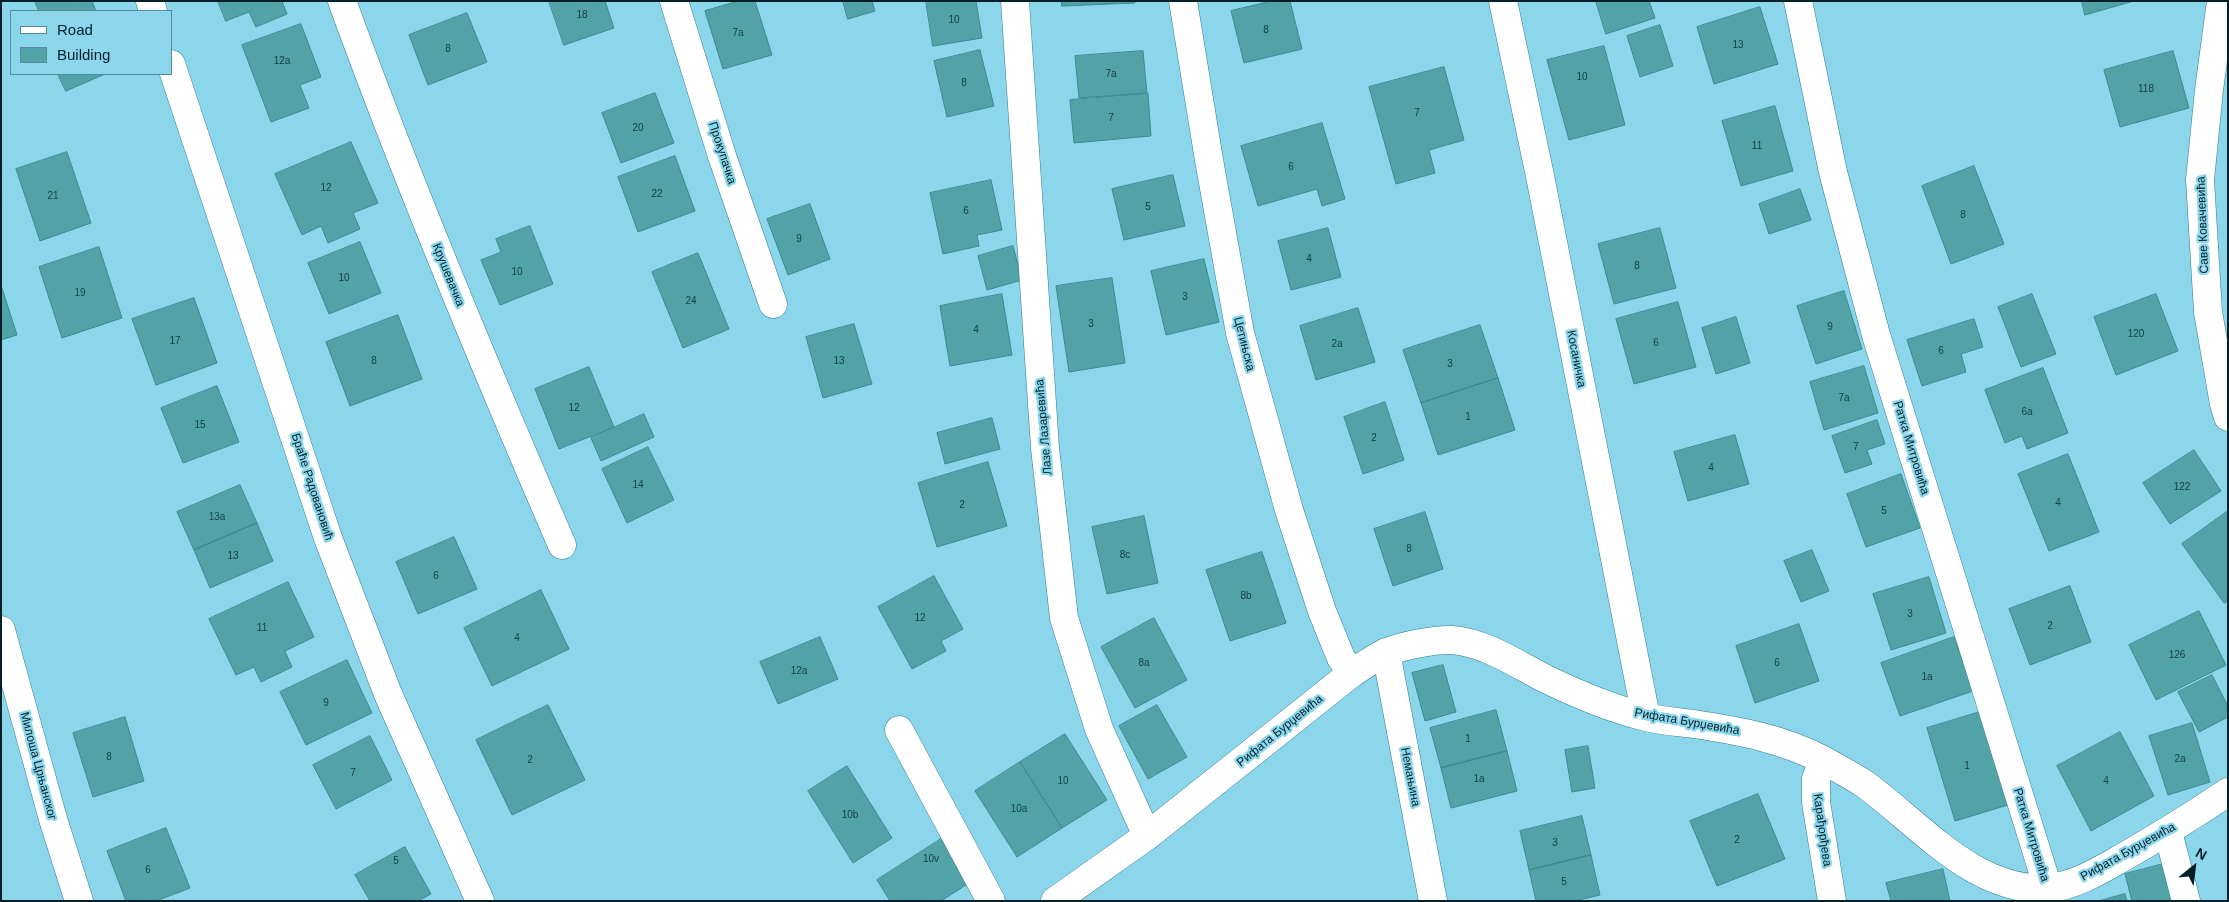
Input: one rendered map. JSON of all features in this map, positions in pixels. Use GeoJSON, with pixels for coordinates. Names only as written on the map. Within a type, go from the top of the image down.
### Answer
{"type":"FeatureCollection","features":[{"type":"Feature","properties":{"kind":"street","name":"Крушевачка"},"geometry":{"type":"LineString","coordinates":[[342,1],[376,94],[480,356],[562,545]]}},
{"type":"Feature","properties":{"kind":"street","name":"Прокупачка"},"geometry":{"type":"LineString","coordinates":[[674,1],[722,156],[773,304]]}},
{"type":"Feature","properties":{"kind":"street","name":"Лазе Лазаревића"},"geometry":{"type":"LineString","coordinates":[[1015,1],[1045,448],[1064,618],[1099,729],[1147,836]]}},
{"type":"Feature","properties":{"kind":"street","name":"Цетињска"},"geometry":{"type":"LineString","coordinates":[[1183,1],[1240,333],[1290,510],[1322,611],[1341,658],[1352,673]]}},
{"type":"Feature","properties":{"kind":"street","name":"Косаничка"},"geometry":{"type":"LineString","coordinates":[[1503,1],[1540,176],[1646,718]]}},
{"type":"Feature","properties":{"kind":"street","name":"Ратка Митровића"},"geometry":{"type":"LineString","coordinates":[[1798,1],[1833,172],[1876,335],[2048,888]]}},
{"type":"Feature","properties":{"kind":"street","name":"Саве Ковачевића"},"geometry":{"type":"LineString","coordinates":[[2222,1],[2209,90],[2200,180],[2208,312],[2228,417]]}},
{"type":"Feature","properties":{"kind":"street","name":"Браће Радовановић"},"geometry":{"type":"LineString","coordinates":[[172,67],[328,538],[388,694],[480,901]]}},
{"type":"Feature","properties":{"kind":"street","name":"Милоша Црњанског"},"geometry":{"type":"LineString","coordinates":[[1,630],[52,819],[79,901]]}},
{"type":"Feature","properties":{"kind":"street","name":"Рифата Бурџевића"},"geometry":{"type":"LineString","coordinates":[[1063,898],[1147,836],[1352,673],[1386,652],[1415,645],[1450,640],[1471,643],[1500,654],[1582,695],[1646,718],[1747,733],[1791,746],[1823,760],[1862,782],[1942,847],[1982,874],[2009,886],[2048,888],[2062,886],[2104,868],[2168,832],[2228,792]]}},
{"type":"Feature","properties":{"kind":"street","name":"Немањина"},"geometry":{"type":"LineString","coordinates":[[1386,652],[1433,901]]}},
{"type":"Feature","properties":{"kind":"street"},"geometry":{"type":"LineString","coordinates":[[899,730],[991,901]]}},
{"type":"Feature","properties":{"kind":"street","name":"Карађорђева"},"geometry":{"type":"LineString","coordinates":[[1823,760],[1816,779],[1816,802],[1832,901]]}},
{"type":"Feature","properties":{"kind":"street"},"geometry":{"type":"LineString","coordinates":[[2168,832],[2186,901]]}},
{"type":"Feature","properties":{"kind":"building"},"geometry":{"type":"Polygon","coordinates":[[[35,1],[92,1],[96,10],[39,10],[35,1]]]}},
{"type":"Feature","properties":{"kind":"building"},"geometry":{"type":"Polygon","coordinates":[[[218,1],[282,1],[287,14],[256,27],[249,12],[226,21],[218,1]]]}},
{"type":"Feature","properties":{"kind":"building"},"geometry":{"type":"Polygon","coordinates":[[[549,1],[605,1],[614,28],[564,45],[549,1]]]}},
{"type":"Feature","properties":{"kind":"building"},"geometry":{"type":"Polygon","coordinates":[[[739,1],[755,1],[772,55],[723,69],[705,11],[739,1]]]}},
{"type":"Feature","properties":{"kind":"building"},"geometry":{"type":"Polygon","coordinates":[[[843,1],[872,1],[875,11],[848,19],[843,1]]]}},
{"type":"Feature","properties":{"kind":"building"},"geometry":{"type":"Polygon","coordinates":[[[926,1],[976,1],[982,38],[933,46],[926,1]]]}},
{"type":"Feature","properties":{"kind":"building"},"geometry":{"type":"Polygon","coordinates":[[[1062,1],[1135,1],[1135,3],[1062,6],[1062,1]]]}},
{"type":"Feature","properties":{"kind":"building"},"geometry":{"type":"Polygon","coordinates":[[[1272,1],[1290,1],[1302,49],[1244,63],[1231,11],[1272,1]]]}},
{"type":"Feature","properties":{"kind":"building"},"geometry":{"type":"Polygon","coordinates":[[[1596,1],[1649,1],[1655,18],[1606,34],[1596,1]]]}},
{"type":"Feature","properties":{"kind":"building"},"geometry":{"type":"Polygon","coordinates":[[[2082,1],[2134,1],[2085,15],[2082,1]]]}},
{"type":"Feature","properties":{"kind":"building"},"geometry":{"type":"Polygon","coordinates":[[[1760,7],[1778,64],[1714,84],[1697,27],[1760,7]]]}},
{"type":"Feature","properties":{"kind":"building"},"geometry":{"type":"Polygon","coordinates":[[[467,13],[487,62],[428,85],[409,35],[467,13]]]}},
{"type":"Feature","properties":{"kind":"building"},"geometry":{"type":"Polygon","coordinates":[[[301,24],[321,77],[300,85],[309,108],[271,122],[242,45],[301,24]]]}},
{"type":"Feature","properties":{"kind":"building"},"geometry":{"type":"Polygon","coordinates":[[[1660,25],[1673,66],[1640,77],[1627,36],[1660,25]]]}},
{"type":"Feature","properties":{"kind":"building"},"geometry":{"type":"Polygon","coordinates":[[[1604,46],[1625,125],[1569,140],[1547,60],[1604,46]]]}},
{"type":"Feature","properties":{"kind":"building"},"geometry":{"type":"Polygon","coordinates":[[[980,50],[994,106],[947,117],[934,61],[980,50]]]}},
{"type":"Feature","properties":{"kind":"building"},"geometry":{"type":"Polygon","coordinates":[[[1143,51],[1147,93],[1079,98],[1075,56],[1143,51]]]}},
{"type":"Feature","properties":{"kind":"building"},"geometry":{"type":"Polygon","coordinates":[[[2173,51],[2189,108],[2120,127],[2104,70],[2173,51]]]}},
{"type":"Feature","properties":{"kind":"building"},"geometry":{"type":"Polygon","coordinates":[[[1444,67],[1464,140],[1429,150],[1435,173],[1396,184],[1369,87],[1444,67]]]}},
{"type":"Feature","properties":{"kind":"building"},"geometry":{"type":"Polygon","coordinates":[[[58,75],[103,75],[66,91],[58,75]]]}},
{"type":"Feature","properties":{"kind":"building"},"geometry":{"type":"Polygon","coordinates":[[[655,93],[674,143],[621,163],[602,113],[655,93]]]}},
{"type":"Feature","properties":{"kind":"building"},"geometry":{"type":"Polygon","coordinates":[[[1148,94],[1151,136],[1074,143],[1070,100],[1148,94]]]}},
{"type":"Feature","properties":{"kind":"building"},"geometry":{"type":"Polygon","coordinates":[[[1775,106],[1793,171],[1741,186],[1722,121],[1775,106]]]}},
{"type":"Feature","properties":{"kind":"building"},"geometry":{"type":"Polygon","coordinates":[[[1322,123],[1345,199],[1322,206],[1317,189],[1258,206],[1241,146],[1322,123]]]}},
{"type":"Feature","properties":{"kind":"building"},"geometry":{"type":"Polygon","coordinates":[[[351,142],[378,203],[353,213],[360,229],[328,243],[321,226],[302,235],[275,174],[351,142]]]}},
{"type":"Feature","properties":{"kind":"building"},"geometry":{"type":"Polygon","coordinates":[[[67,152],[91,223],[40,241],[16,169],[67,152]]]}},
{"type":"Feature","properties":{"kind":"building"},"geometry":{"type":"Polygon","coordinates":[[[675,156],[695,211],[638,232],[618,177],[675,156]]]}},
{"type":"Feature","properties":{"kind":"building"},"geometry":{"type":"Polygon","coordinates":[[[1974,166],[2004,244],[1951,264],[1922,186],[1974,166]]]}},
{"type":"Feature","properties":{"kind":"building"},"geometry":{"type":"Polygon","coordinates":[[[1173,175],[1185,226],[1124,240],[1112,189],[1173,175]]]}},
{"type":"Feature","properties":{"kind":"building"},"geometry":{"type":"Polygon","coordinates":[[[991,180],[1002,230],[977,235],[979,246],[943,254],[930,193],[991,180]]]}},
{"type":"Feature","properties":{"kind":"building"},"geometry":{"type":"Polygon","coordinates":[[[1800,189],[1811,220],[1769,234],[1759,204],[1800,189]]]}},
{"type":"Feature","properties":{"kind":"building"},"geometry":{"type":"Polygon","coordinates":[[[810,204],[830,259],[788,275],[767,219],[810,204]]]}},
{"type":"Feature","properties":{"kind":"building"},"geometry":{"type":"Polygon","coordinates":[[[530,226],[553,284],[500,305],[481,260],[501,252],[496,239],[530,226]]]}},
{"type":"Feature","properties":{"kind":"building"},"geometry":{"type":"Polygon","coordinates":[[[1328,228],[1341,277],[1291,290],[1278,241],[1328,228]]]}},
{"type":"Feature","properties":{"kind":"building"},"geometry":{"type":"Polygon","coordinates":[[[1660,228],[1676,288],[1614,304],[1598,244],[1660,228]]]}},
{"type":"Feature","properties":{"kind":"building"},"geometry":{"type":"Polygon","coordinates":[[[360,242],[381,293],[329,314],[308,263],[360,242]]]}},
{"type":"Feature","properties":{"kind":"building"},"geometry":{"type":"Polygon","coordinates":[[[1013,246],[1022,280],[987,290],[978,256],[1013,246]]]}},
{"type":"Feature","properties":{"kind":"building"},"geometry":{"type":"Polygon","coordinates":[[[99,247],[122,318],[62,338],[39,267],[99,247]]]}},
{"type":"Feature","properties":{"kind":"building"},"geometry":{"type":"Polygon","coordinates":[[[698,253],[729,329],[683,348],[652,272],[698,253]]]}},
{"type":"Feature","properties":{"kind":"building"},"geometry":{"type":"Polygon","coordinates":[[[1204,259],[1219,322],[1166,335],[1151,271],[1204,259]]]}},
{"type":"Feature","properties":{"kind":"building"},"geometry":{"type":"Polygon","coordinates":[[[1112,278],[1125,363],[1069,372],[1056,286],[1112,278]]]}},
{"type":"Feature","properties":{"kind":"building"},"geometry":{"type":"Polygon","coordinates":[[[1,285],[17,335],[1,340],[1,285]]]}},
{"type":"Feature","properties":{"kind":"building"},"geometry":{"type":"Polygon","coordinates":[[[1844,291],[1862,349],[1816,364],[1797,306],[1844,291]]]}},
{"type":"Feature","properties":{"kind":"building"},"geometry":{"type":"Polygon","coordinates":[[[1002,294],[1012,355],[950,366],[940,306],[1002,294]]]}},
{"type":"Feature","properties":{"kind":"building"},"geometry":{"type":"Polygon","coordinates":[[[2032,294],[2056,354],[2021,367],[1998,307],[2032,294]]]}},
{"type":"Feature","properties":{"kind":"building"},"geometry":{"type":"Polygon","coordinates":[[[2156,294],[2178,351],[2116,375],[2094,317],[2156,294]]]}},
{"type":"Feature","properties":{"kind":"building"},"geometry":{"type":"Polygon","coordinates":[[[194,298],[217,363],[156,385],[132,319],[194,298]]]}},
{"type":"Feature","properties":{"kind":"building"},"geometry":{"type":"Polygon","coordinates":[[[1678,302],[1696,367],[1634,384],[1616,319],[1678,302]]]}},
{"type":"Feature","properties":{"kind":"building"},"geometry":{"type":"Polygon","coordinates":[[[1358,308],[1375,362],[1316,380],[1300,326],[1358,308]]]}},
{"type":"Feature","properties":{"kind":"building"},"geometry":{"type":"Polygon","coordinates":[[[398,315],[422,379],[350,406],[326,342],[398,315]]]}},
{"type":"Feature","properties":{"kind":"building"},"geometry":{"type":"Polygon","coordinates":[[[1736,317],[1750,363],[1716,374],[1702,328],[1736,317]]]}},
{"type":"Feature","properties":{"kind":"building"},"geometry":{"type":"Polygon","coordinates":[[[1974,319],[1983,347],[1961,354],[1966,372],[1922,386],[1907,340],[1974,319]]]}},
{"type":"Feature","properties":{"kind":"building"},"geometry":{"type":"Polygon","coordinates":[[[854,324],[872,384],[823,398],[806,337],[854,324]]]}},
{"type":"Feature","properties":{"kind":"building"},"geometry":{"type":"Polygon","coordinates":[[[1480,325],[1498,378],[1421,403],[1403,350],[1480,325]]]}},
{"type":"Feature","properties":{"kind":"building"},"geometry":{"type":"Polygon","coordinates":[[[1864,366],[1878,413],[1824,430],[1810,382],[1864,366]]]}},
{"type":"Feature","properties":{"kind":"building"},"geometry":{"type":"Polygon","coordinates":[[[589,367],[614,427],[559,449],[535,389],[589,367]]]}},
{"type":"Feature","properties":{"kind":"building"},"geometry":{"type":"Polygon","coordinates":[[[2043,368],[2068,433],[2027,449],[2022,436],[2005,443],[1985,390],[2043,368]]]}},
{"type":"Feature","properties":{"kind":"building"},"geometry":{"type":"Polygon","coordinates":[[[1498,378],[1515,430],[1438,455],[1421,403],[1498,378]]]}},
{"type":"Feature","properties":{"kind":"building"},"geometry":{"type":"Polygon","coordinates":[[[217,386],[239,442],[183,463],[161,408],[217,386]]]}},
{"type":"Feature","properties":{"kind":"building"},"geometry":{"type":"Polygon","coordinates":[[[1385,402],[1404,460],[1363,474],[1344,417],[1385,402]]]}},
{"type":"Feature","properties":{"kind":"building"},"geometry":{"type":"Polygon","coordinates":[[[644,414],[654,437],[601,461],[591,438],[644,414]]]}},
{"type":"Feature","properties":{"kind":"building"},"geometry":{"type":"Polygon","coordinates":[[[992,418],[1000,449],[945,464],[937,433],[992,418]]]}},
{"type":"Feature","properties":{"kind":"building"},"geometry":{"type":"Polygon","coordinates":[[[1877,420],[1885,444],[1867,450],[1872,464],[1845,473],[1832,436],[1877,420]]]}},
{"type":"Feature","properties":{"kind":"building"},"geometry":{"type":"Polygon","coordinates":[[[1735,435],[1749,484],[1688,501],[1674,452],[1735,435]]]}},
{"type":"Feature","properties":{"kind":"building"},"geometry":{"type":"Polygon","coordinates":[[[648,447],[674,500],[627,523],[602,469],[648,447]]]}},
{"type":"Feature","properties":{"kind":"building"},"geometry":{"type":"Polygon","coordinates":[[[2194,450],[2221,491],[2170,524],[2143,483],[2194,450]]]}},
{"type":"Feature","properties":{"kind":"building"},"geometry":{"type":"Polygon","coordinates":[[[2068,454],[2099,532],[2049,551],[2018,474],[2068,454]]]}},
{"type":"Feature","properties":{"kind":"building"},"geometry":{"type":"Polygon","coordinates":[[[988,462],[1007,526],[937,547],[918,483],[988,462]]]}},
{"type":"Feature","properties":{"kind":"building"},"geometry":{"type":"Polygon","coordinates":[[[1901,474],[1920,528],[1866,547],[1847,494],[1901,474]]]}},
{"type":"Feature","properties":{"kind":"building"},"geometry":{"type":"Polygon","coordinates":[[[240,485],[257,523],[194,550],[177,512],[240,485]]]}},
{"type":"Feature","properties":{"kind":"building"},"geometry":{"type":"Polygon","coordinates":[[[2228,511],[2228,601],[2224,603],[2182,544],[2228,511]]]}},
{"type":"Feature","properties":{"kind":"building"},"geometry":{"type":"Polygon","coordinates":[[[1425,512],[1443,569],[1393,586],[1374,529],[1425,512]]]}},
{"type":"Feature","properties":{"kind":"building"},"geometry":{"type":"Polygon","coordinates":[[[1144,516],[1158,583],[1107,594],[1092,527],[1144,516]]]}},
{"type":"Feature","properties":{"kind":"building"},"geometry":{"type":"Polygon","coordinates":[[[257,523],[273,561],[210,588],[194,550],[257,523]]]}},
{"type":"Feature","properties":{"kind":"building"},"geometry":{"type":"Polygon","coordinates":[[[454,537],[477,589],[418,614],[396,562],[454,537]]]}},
{"type":"Feature","properties":{"kind":"building"},"geometry":{"type":"Polygon","coordinates":[[[1812,550],[1829,591],[1801,602],[1784,561],[1812,550]]]}},
{"type":"Feature","properties":{"kind":"building"},"geometry":{"type":"Polygon","coordinates":[[[1262,552],[1286,623],[1230,641],[1206,570],[1262,552]]]}},
{"type":"Feature","properties":{"kind":"building"},"geometry":{"type":"Polygon","coordinates":[[[934,576],[963,629],[941,641],[946,651],[912,669],[878,607],[934,576]]]}},
{"type":"Feature","properties":{"kind":"building"},"geometry":{"type":"Polygon","coordinates":[[[1929,577],[1946,633],[1891,650],[1873,594],[1929,577]]]}},
{"type":"Feature","properties":{"kind":"building"},"geometry":{"type":"Polygon","coordinates":[[[288,582],[314,637],[285,651],[292,667],[261,682],[254,667],[236,675],[209,619],[288,582]]]}},
{"type":"Feature","properties":{"kind":"building"},"geometry":{"type":"Polygon","coordinates":[[[2070,586],[2091,642],[2030,665],[2009,609],[2070,586]]]}},
{"type":"Feature","properties":{"kind":"building"},"geometry":{"type":"Polygon","coordinates":[[[541,590],[569,649],[492,686],[464,628],[541,590]]]}},
{"type":"Feature","properties":{"kind":"building"},"geometry":{"type":"Polygon","coordinates":[[[2199,611],[2226,665],[2156,700],[2129,645],[2199,611]]]}},
{"type":"Feature","properties":{"kind":"building"},"geometry":{"type":"Polygon","coordinates":[[[1154,618],[1187,680],[1135,708],[1101,647],[1154,618]]]}},
{"type":"Feature","properties":{"kind":"building"},"geometry":{"type":"Polygon","coordinates":[[[1799,624],[1819,681],[1755,703],[1736,646],[1799,624]]]}},
{"type":"Feature","properties":{"kind":"building"},"geometry":{"type":"Polygon","coordinates":[[[820,637],[838,679],[778,704],[760,662],[820,637]]]}},
{"type":"Feature","properties":{"kind":"building"},"geometry":{"type":"Polygon","coordinates":[[[1954,637],[1973,691],[1900,716],[1881,663],[1954,637]]]}},
{"type":"Feature","properties":{"kind":"building"},"geometry":{"type":"Polygon","coordinates":[[[347,660],[372,713],[306,745],[280,692],[347,660]]]}},
{"type":"Feature","properties":{"kind":"building"},"geometry":{"type":"Polygon","coordinates":[[[1443,665],[1456,712],[1425,721],[1412,673],[1443,665]]]}},
{"type":"Feature","properties":{"kind":"building"},"geometry":{"type":"Polygon","coordinates":[[[2212,675],[2228,706],[2228,717],[2199,732],[2178,692],[2212,675]]]}},
{"type":"Feature","properties":{"kind":"building"},"geometry":{"type":"Polygon","coordinates":[[[548,705],[585,780],[512,815],[476,740],[548,705]]]}},
{"type":"Feature","properties":{"kind":"building"},"geometry":{"type":"Polygon","coordinates":[[[1157,705],[1187,757],[1148,779],[1119,726],[1157,705]]]}},
{"type":"Feature","properties":{"kind":"building"},"geometry":{"type":"Polygon","coordinates":[[[1496,710],[1507,751],[1441,768],[1430,728],[1496,710]]]}},
{"type":"Feature","properties":{"kind":"building"},"geometry":{"type":"Polygon","coordinates":[[[1980,712],[2008,805],[1955,821],[1927,728],[1980,712]]]}},
{"type":"Feature","properties":{"kind":"building"},"geometry":{"type":"Polygon","coordinates":[[[125,717],[144,781],[93,797],[73,733],[125,717]]]}},
{"type":"Feature","properties":{"kind":"building"},"geometry":{"type":"Polygon","coordinates":[[[2192,723],[2210,782],[2168,795],[2149,736],[2192,723]]]}},
{"type":"Feature","properties":{"kind":"building"},"geometry":{"type":"Polygon","coordinates":[[[2120,732],[2154,796],[2091,831],[2057,766],[2120,732]]]}},
{"type":"Feature","properties":{"kind":"building"},"geometry":{"type":"Polygon","coordinates":[[[1065,734],[1107,800],[1062,828],[1020,762],[1065,734]]]}},
{"type":"Feature","properties":{"kind":"building"},"geometry":{"type":"Polygon","coordinates":[[[370,736],[392,780],[336,809],[313,765],[370,736]]]}},
{"type":"Feature","properties":{"kind":"building"},"geometry":{"type":"Polygon","coordinates":[[[1588,746],[1595,788],[1572,792],[1565,750],[1588,746]]]}},
{"type":"Feature","properties":{"kind":"building"},"geometry":{"type":"Polygon","coordinates":[[[1507,751],[1517,791],[1451,808],[1441,768],[1507,751]]]}},
{"type":"Feature","properties":{"kind":"building"},"geometry":{"type":"Polygon","coordinates":[[[1020,762],[1062,828],[1017,857],[975,791],[1020,762]]]}},
{"type":"Feature","properties":{"kind":"building"},"geometry":{"type":"Polygon","coordinates":[[[847,766],[892,838],[853,863],[808,791],[847,766]]]}},
{"type":"Feature","properties":{"kind":"building"},"geometry":{"type":"Polygon","coordinates":[[[1758,794],[1785,859],[1717,886],[1690,821],[1758,794]]]}},
{"type":"Feature","properties":{"kind":"building"},"geometry":{"type":"Polygon","coordinates":[[[1582,816],[1591,855],[1529,870],[1520,831],[1582,816]]]}},
{"type":"Feature","properties":{"kind":"building"},"geometry":{"type":"Polygon","coordinates":[[[166,828],[190,888],[156,901],[126,901],[107,851],[166,828]]]}},
{"type":"Feature","properties":{"kind":"building"},"geometry":{"type":"Polygon","coordinates":[[[941,839],[969,883],[941,901],[890,901],[877,880],[941,839]]]}},
{"type":"Feature","properties":{"kind":"building"},"geometry":{"type":"Polygon","coordinates":[[[405,847],[431,894],[418,901],[370,901],[355,875],[405,847]]]}},
{"type":"Feature","properties":{"kind":"building"},"geometry":{"type":"Polygon","coordinates":[[[1591,855],[1600,895],[1574,901],[1536,901],[1529,870],[1591,855]]]}},
{"type":"Feature","properties":{"kind":"building"},"geometry":{"type":"Polygon","coordinates":[[[2163,864],[2172,901],[2132,901],[2125,874],[2163,864]]]}},
{"type":"Feature","properties":{"kind":"building"},"geometry":{"type":"Polygon","coordinates":[[[1943,869],[1950,901],[1891,901],[1886,883],[1943,869]]]}},
{"type":"Feature","properties":{"kind":"building"},"geometry":{"type":"Polygon","coordinates":[[[2125,894],[2127,901],[2099,901],[2125,894]]]}}]}
